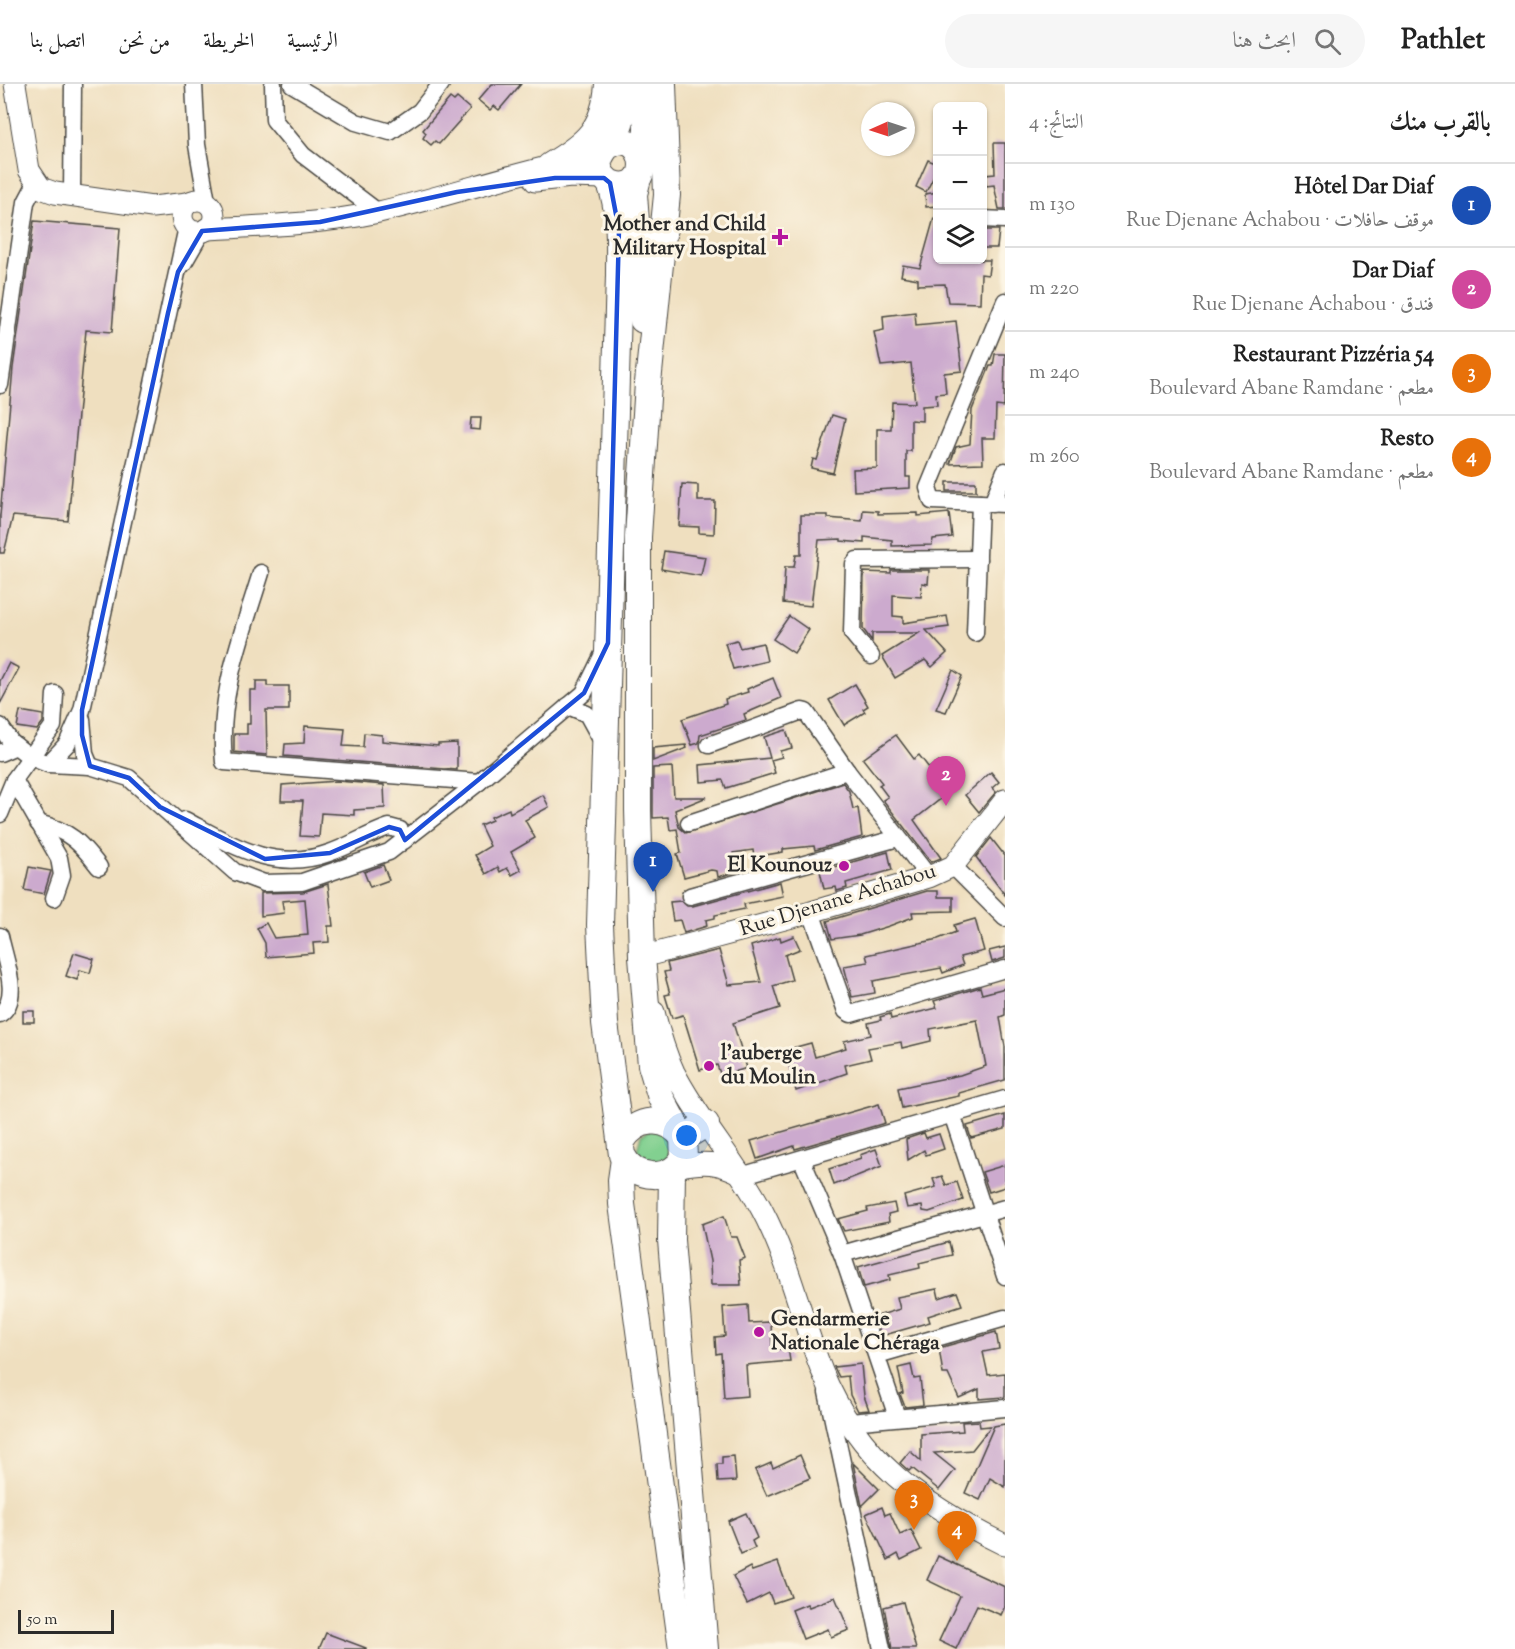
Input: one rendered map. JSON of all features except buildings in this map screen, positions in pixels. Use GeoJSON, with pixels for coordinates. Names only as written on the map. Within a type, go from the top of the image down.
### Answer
{"type":"FeatureCollection","features":[{"type":"Feature","properties":{"kind":"highway"},"geometry":{"type":"LineString","coordinates":[[550,166],[577,150],[601,123],[608,84]]}},
{"type":"Feature","properties":{"kind":"highway"},"geometry":{"type":"LineString","coordinates":[[605,166],[623,116],[624,84]]}},
{"type":"Feature","properties":{"kind":"highway"},"geometry":{"type":"LineString","coordinates":[[646,84],[647,129],[635,207],[648,383]]}},
{"type":"Feature","properties":{"kind":"highway"},"geometry":{"type":"LineString","coordinates":[[663,84],[667,195],[648,383],[638,537],[636,714],[642,963],[651,1065],[661,1098],[681,1135],[685,1148],[676,1169],[670,1207],[705,1649]]}},
{"type":"Feature","properties":{"kind":"highway"},"geometry":{"type":"LineString","coordinates":[[640,171],[638,150],[625,142],[610,144],[605,166],[616,199],[620,275],[604,746],[601,982],[623,1150],[622,1204],[682,1649]]}},
{"type":"Feature","properties":{"kind":"highway"},"geometry":{"type":"LineString","coordinates":[[605,166],[625,186],[640,171]]}},
{"type":"Feature","properties":{"kind":"highway"},"geometry":{"type":"LineString","coordinates":[[623,1150],[632,1128],[651,1121],[671,1125],[681,1135]]}},
{"type":"Feature","properties":{"kind":"highway"},"geometry":{"type":"LineString","coordinates":[[681,1135],[706,1124]]}},
{"type":"Feature","properties":{"kind":"highway"},"geometry":{"type":"LineString","coordinates":[[623,1150],[646,1175],[655,1176],[676,1169]]}},
{"type":"Feature","properties":{"kind":"main road"},"geometry":{"type":"LineString","coordinates":[[15,84],[28,170],[36,183],[48,191],[197,215],[230,216],[274,225],[320,222],[378,212],[550,166],[605,166]]}},
{"type":"Feature","properties":{"kind":"main road"},"geometry":{"type":"LineString","coordinates":[[457,192],[555,178],[605,166]]}},
{"type":"Feature","properties":{"kind":"main road","name":"Rue Djenane Achabou"},"geometry":{"type":"LineString","coordinates":[[642,963],[929,877],[953,866],[1005,800]]}},
{"type":"Feature","properties":{"kind":"main road"},"geometry":{"type":"LineString","coordinates":[[642,963],[673,1070],[706,1124],[744,1175],[767,1219],[822,1371],[850,1422],[900,1483],[936,1509],[1005,1545]]}},
{"type":"Feature","properties":{"kind":"main road"},"geometry":{"type":"LineString","coordinates":[[676,1169],[698,1162],[721,1163],[744,1175]]}},
{"type":"Feature","properties":{"kind":"street"},"geometry":{"type":"LineString","coordinates":[[72,195],[73,84]]}},
{"type":"Feature","properties":{"kind":"street"},"geometry":{"type":"LineString","coordinates":[[48,764],[67,744],[82,710],[151,385],[178,272],[197,215],[194,84]]}},
{"type":"Feature","properties":{"kind":"street"},"geometry":{"type":"LineString","coordinates":[[273,84],[274,120],[303,155],[378,212]]}},
{"type":"Feature","properties":{"kind":"street"},"geometry":{"type":"LineString","coordinates":[[292,84],[356,122],[390,132],[420,111],[441,84]]}},
{"type":"Feature","properties":{"kind":"street"},"geometry":{"type":"LineString","coordinates":[[0,385],[26,202],[36,183]]}},
{"type":"Feature","properties":{"kind":"street"},"geometry":{"type":"LineString","coordinates":[[987,219],[1005,220]]}},
{"type":"Feature","properties":{"kind":"street"},"geometry":{"type":"LineString","coordinates":[[992,504],[932,501],[928,488],[1005,300]]}},
{"type":"Feature","properties":{"kind":"street"},"geometry":{"type":"LineString","coordinates":[[975,633],[978,559],[992,504],[1005,471]]}},
{"type":"Feature","properties":{"kind":"street"},"geometry":{"type":"LineString","coordinates":[[871,656],[852,633],[854,564],[857,560],[978,559]]}},
{"type":"Feature","properties":{"kind":"street"},"geometry":{"type":"LineString","coordinates":[[261,573],[228,683],[222,743],[224,762],[479,782]]}},
{"type":"Feature","properties":{"kind":"street"},"geometry":{"type":"LineString","coordinates":[[0,726],[16,746],[30,757],[48,764],[90,766],[129,778],[235,872],[264,883],[302,882],[389,852],[405,840],[479,782],[584,693],[608,643]]}},
{"type":"Feature","properties":{"kind":"street"},"geometry":{"type":"LineString","coordinates":[[0,814],[14,780],[30,757],[46,740],[53,726],[55,694]]}},
{"type":"Feature","properties":{"kind":"street"},"geometry":{"type":"LineString","coordinates":[[568,706],[587,714],[604,746]]}},
{"type":"Feature","properties":{"kind":"street"},"geometry":{"type":"LineString","coordinates":[[82,710],[84,754],[90,766]]}},
{"type":"Feature","properties":{"kind":"street"},"geometry":{"type":"LineString","coordinates":[[709,745],[802,711],[808,714],[847,771],[929,877]]}},
{"type":"Feature","properties":{"kind":"street"},"geometry":{"type":"LineString","coordinates":[[0,753],[16,746]]}},
{"type":"Feature","properties":{"kind":"street"},"geometry":{"type":"LineString","coordinates":[[689,823],[847,771]]}},
{"type":"Feature","properties":{"kind":"street"},"geometry":{"type":"LineString","coordinates":[[14,780],[62,865],[62,875],[54,898]]}},
{"type":"Feature","properties":{"kind":"street"},"geometry":{"type":"LineString","coordinates":[[160,807],[230,844],[265,859],[309,858],[330,853],[389,827],[400,830],[405,840]]}},
{"type":"Feature","properties":{"kind":"street"},"geometry":{"type":"LineString","coordinates":[[38,823],[60,828],[71,835],[99,867]]}},
{"type":"Feature","properties":{"kind":"street"},"geometry":{"type":"LineString","coordinates":[[690,896],[898,838]]}},
{"type":"Feature","properties":{"kind":"street"},"geometry":{"type":"LineString","coordinates":[[953,866],[1005,918]]}},
{"type":"Feature","properties":{"kind":"street"},"geometry":{"type":"LineString","coordinates":[[811,912],[846,1011],[851,1014],[1005,969]]}},
{"type":"Feature","properties":{"kind":"street"},"geometry":{"type":"LineString","coordinates":[[0,936],[11,989],[9,1005],[0,1014]]}},
{"type":"Feature","properties":{"kind":"street"},"geometry":{"type":"LineString","coordinates":[[744,1175],[802,1160],[1005,1099]]}},
{"type":"Feature","properties":{"kind":"street"},"geometry":{"type":"LineString","coordinates":[[952,1114],[1005,1276]]}},
{"type":"Feature","properties":{"kind":"street"},"geometry":{"type":"LineString","coordinates":[[802,1160],[842,1254],[878,1355],[897,1417]]}},
{"type":"Feature","properties":{"kind":"street"},"geometry":{"type":"LineString","coordinates":[[842,1254],[1005,1208]]}},
{"type":"Feature","properties":{"kind":"street"},"geometry":{"type":"LineString","coordinates":[[878,1355],[1005,1318]]}},
{"type":"Feature","properties":{"kind":"street"},"geometry":{"type":"LineString","coordinates":[[822,1371],[882,1649]]}},
{"type":"Feature","properties":{"kind":"street"},"geometry":{"type":"LineString","coordinates":[[850,1422],[1005,1408]]}},
{"type":"Feature","properties":{"kind":"highlighted area"},"geometry":{"type":"Polygon","coordinates":[[[555,178],[604,178],[610,183],[619,230],[619,275],[608,643],[584,693],[405,840],[400,830],[389,827],[330,853],[265,859],[160,807],[129,778],[90,766],[82,735],[82,710],[178,272],[202,231],[320,222],[457,192],[555,178]]]}},
{"type":"Feature","properties":{"kind":"green space"},"geometry":{"type":"Polygon","coordinates":[[[654,1127],[677,1144],[667,1164],[645,1163],[637,1150],[641,1135],[654,1127]]]}},
{"type":"Feature","properties":{"kind":"place","name":"Mother and Child Military Hospital"},"geometry":{"type":"Point","coordinates":[780,237]}},
{"type":"Feature","properties":{"kind":"place","name":"Dar Diaf"},"geometry":{"type":"Point","coordinates":[946,806]}},
{"type":"Feature","properties":{"kind":"place","name":"El Kounouz"},"geometry":{"type":"Point","coordinates":[844,866]}},
{"type":"Feature","properties":{"kind":"place","name":"Hôtel Dar Diaf"},"geometry":{"type":"Point","coordinates":[653,892]}},
{"type":"Feature","properties":{"kind":"place","name":"l'auberge du Moulin"},"geometry":{"type":"Point","coordinates":[709,1066]}},
{"type":"Feature","properties":{"kind":"place","name":"Gendarmerie Nationale Chéraga"},"geometry":{"type":"Point","coordinates":[759,1332]}},
{"type":"Feature","properties":{"kind":"place","name":"Restaurant Pizzéria 54"},"geometry":{"type":"Point","coordinates":[914,1530]}},
{"type":"Feature","properties":{"kind":"place","name":"Resto"},"geometry":{"type":"Point","coordinates":[957,1561]}}]}
